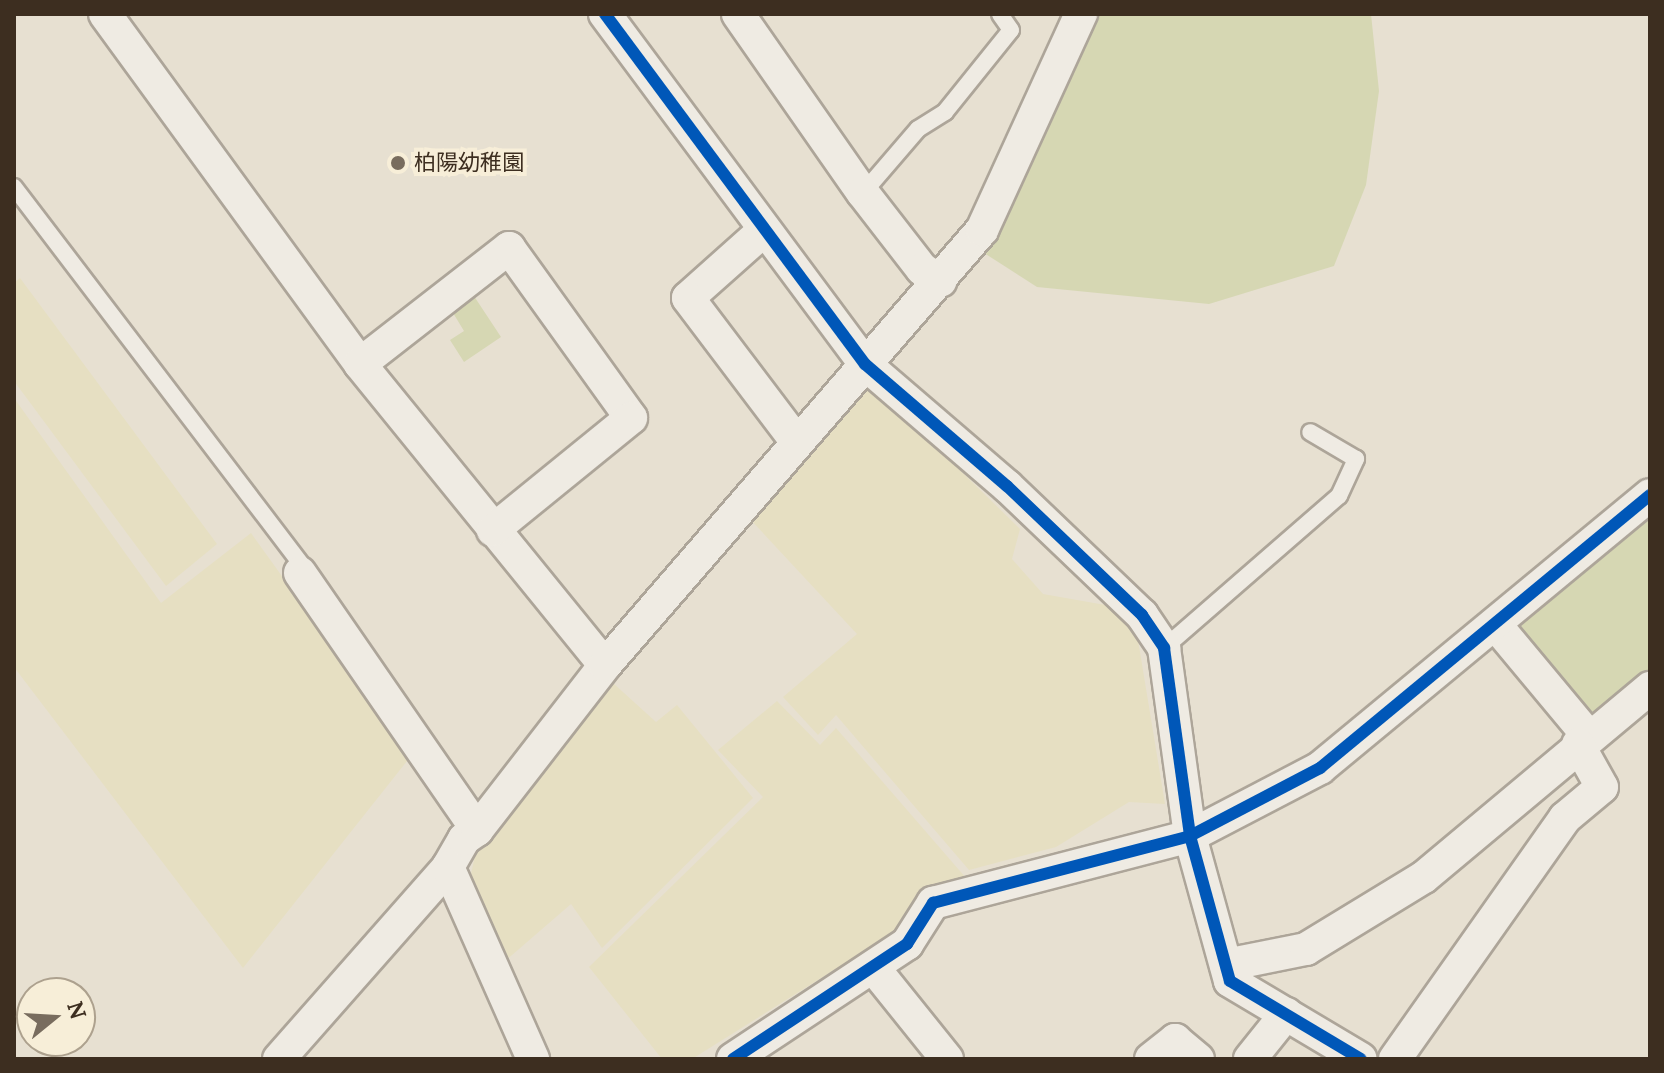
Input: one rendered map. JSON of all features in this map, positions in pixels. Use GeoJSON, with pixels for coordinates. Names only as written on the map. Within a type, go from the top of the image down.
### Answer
{"type":"FeatureCollection","features":[{"type":"Feature","properties":{"kind":"street"},"geometry":{"type":"LineString","coordinates":[[105,14],[360,364],[605,665]]}},
{"type":"Feature","properties":{"kind":"street"},"geometry":{"type":"LineString","coordinates":[[605,14],[762,232],[865,364],[1125,596],[1164,648],[1190,836],[1230,981],[1361,1059]]}},
{"type":"Feature","properties":{"kind":"street"},"geometry":{"type":"LineString","coordinates":[[738,14],[863,193],[922,269],[941,281]]}},
{"type":"Feature","properties":{"kind":"street"},"geometry":{"type":"LineString","coordinates":[[279,1059],[448,867],[464,839],[477,830],[605,665],[796,441],[941,281],[982,230],[1081,14]]}},
{"type":"Feature","properties":{"kind":"street"},"geometry":{"type":"LineString","coordinates":[[762,232],[688,298],[796,441]]}},
{"type":"Feature","properties":{"kind":"street"},"geometry":{"type":"LineString","coordinates":[[360,364],[509,248],[631,418],[493,530]]}},
{"type":"Feature","properties":{"kind":"street"},"geometry":{"type":"LineString","coordinates":[[733,1059],[907,944],[933,903],[1190,836],[1320,768],[1650,495]]}},
{"type":"Feature","properties":{"kind":"street"},"geometry":{"type":"LineString","coordinates":[[300,573],[477,830]]}},
{"type":"Feature","properties":{"kind":"street"},"geometry":{"type":"LineString","coordinates":[[1395,1059],[1565,818],[1602,787],[1584,740],[1495,624]]}},
{"type":"Feature","properties":{"kind":"street"},"geometry":{"type":"LineString","coordinates":[[1226,965],[1306,949],[1424,877],[1584,740],[1650,688]]}},
{"type":"Feature","properties":{"kind":"street"},"geometry":{"type":"LineString","coordinates":[[448,867],[521,1055]]}},
{"type":"Feature","properties":{"kind":"street"},"geometry":{"type":"LineString","coordinates":[[873,967],[947,1059]]}},
{"type":"Feature","properties":{"kind":"street"},"geometry":{"type":"LineString","coordinates":[[1250,1059],[1286,1014]]}},
{"type":"Feature","properties":{"kind":"street"},"geometry":{"type":"LineString","coordinates":[[1151,1059],[1175,1040],[1198,1059]]}},
{"type":"Feature","properties":{"kind":"lane"},"geometry":{"type":"LineString","coordinates":[[863,193],[918,129],[945,112],[1011,30],[1000,14]]}},
{"type":"Feature","properties":{"kind":"lane"},"geometry":{"type":"LineString","coordinates":[[14,187],[304,568],[300,573]]}},
{"type":"Feature","properties":{"kind":"lane"},"geometry":{"type":"LineString","coordinates":[[1164,648],[1339,496],[1356,459],[1310,432]]}},
{"type":"Feature","properties":{"kind":"shaded area"},"geometry":{"type":"Polygon","coordinates":[[[20,278],[217,544],[166,586],[14,381],[14,283],[20,278]]]}},
{"type":"Feature","properties":{"kind":"shaded area"},"geometry":{"type":"Polygon","coordinates":[[[870,382],[1020,529],[1012,559],[1043,594],[1111,606],[1138,640],[1165,804],[1129,802],[1056,847],[969,870],[836,715],[818,735],[783,697],[857,634],[749,518],[870,382]]]}},
{"type":"Feature","properties":{"kind":"shaded area"},"geometry":{"type":"Polygon","coordinates":[[[14,398],[161,603],[251,533],[411,756],[243,968],[14,667],[14,398]]]}},
{"type":"Feature","properties":{"kind":"shaded area"},"geometry":{"type":"Polygon","coordinates":[[[613,683],[656,722],[677,705],[753,798],[602,948],[571,904],[504,962],[471,874],[478,842],[613,683]]]}},
{"type":"Feature","properties":{"kind":"shaded area"},"geometry":{"type":"Polygon","coordinates":[[[777,701],[820,745],[836,728],[966,878],[924,893],[893,933],[692,1059],[662,1059],[589,967],[763,797],[718,750],[777,701]]]}},
{"type":"Feature","properties":{"kind":"green space"},"geometry":{"type":"Polygon","coordinates":[[[1097,14],[1371,14],[1379,91],[1366,185],[1334,266],[1209,304],[1037,287],[981,251],[1097,14]]]}},
{"type":"Feature","properties":{"kind":"green space"},"geometry":{"type":"Polygon","coordinates":[[[468,287],[501,337],[464,362],[450,340],[464,331],[447,303],[468,287]]]}},
{"type":"Feature","properties":{"kind":"green space"},"geometry":{"type":"Polygon","coordinates":[[[1650,517],[1650,675],[1595,717],[1582,714],[1518,635],[1519,620],[1650,517]]]}},
{"type":"Feature","properties":{"kind":"cycle path"},"geometry":{"type":"LineString","coordinates":[[605,14],[865,364],[1007,486],[1142,615],[1164,648],[1190,836],[1230,981],[1361,1059]]}},
{"type":"Feature","properties":{"kind":"cycle path"},"geometry":{"type":"LineString","coordinates":[[733,1059],[907,944],[933,903],[1190,836],[1320,768],[1650,495]]}},
{"type":"Feature","properties":{"kind":"place","name":"柏陽幼稚園"},"geometry":{"type":"Point","coordinates":[398,163]}}]}
